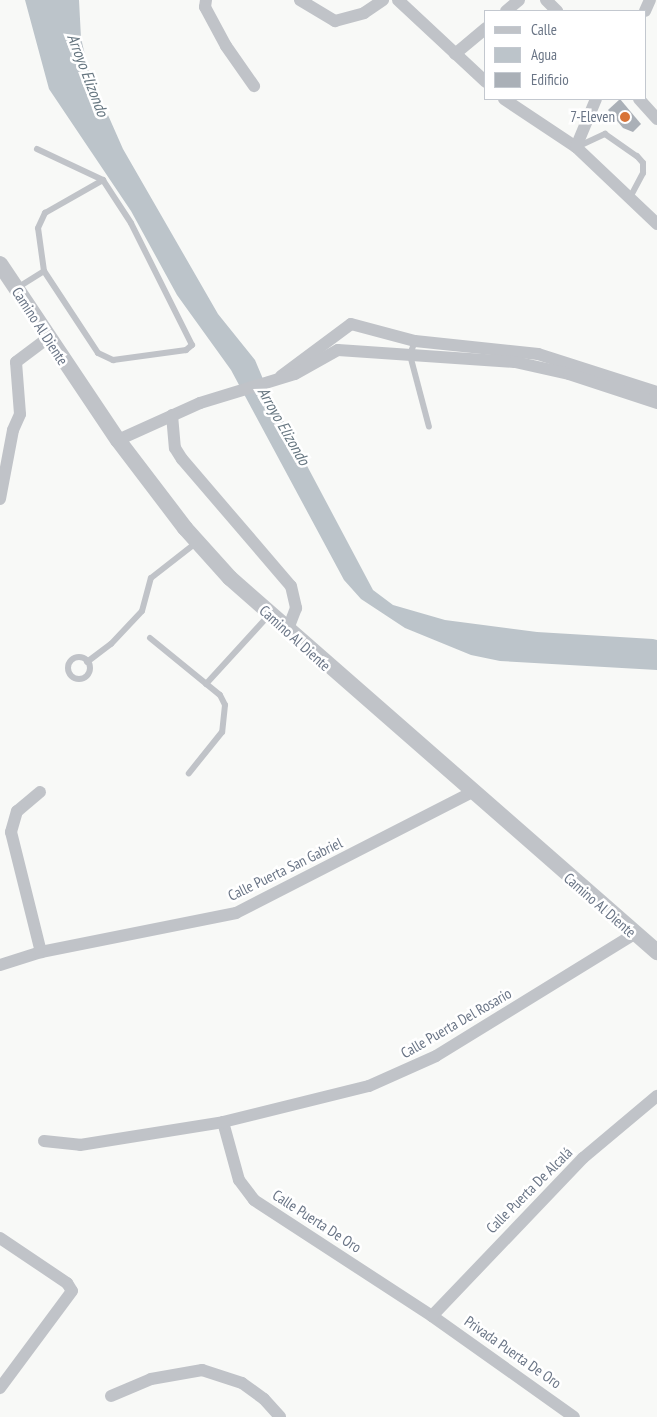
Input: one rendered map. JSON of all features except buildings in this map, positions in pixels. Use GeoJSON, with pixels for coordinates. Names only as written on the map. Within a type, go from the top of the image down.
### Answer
{"type":"FeatureCollection","features":[{"type":"Feature","properties":{"kind":"street"},"geometry":{"type":"LineString","coordinates":[[206,0],[205,7],[226,46],[254,86]]}},
{"type":"Feature","properties":{"kind":"street"},"geometry":{"type":"LineString","coordinates":[[300,0],[335,21],[364,13],[384,0]]}},
{"type":"Feature","properties":{"kind":"street"},"geometry":{"type":"LineString","coordinates":[[398,0],[484,80]]}},
{"type":"Feature","properties":{"kind":"street"},"geometry":{"type":"LineString","coordinates":[[507,10],[519,0]]}},
{"type":"Feature","properties":{"kind":"street"},"geometry":{"type":"LineString","coordinates":[[546,0],[556,10]]}},
{"type":"Feature","properties":{"kind":"street"},"geometry":{"type":"LineString","coordinates":[[455,54],[484,30]]}},
{"type":"Feature","properties":{"kind":"street"},"geometry":{"type":"LineString","coordinates":[[506,100],[576,147],[657,224]]}},
{"type":"Feature","properties":{"kind":"street"},"geometry":{"type":"LineString","coordinates":[[576,147],[596,100]]}},
{"type":"Feature","properties":{"kind":"street"},"geometry":{"type":"LineString","coordinates":[[640,100],[657,119]]}},
{"type":"Feature","properties":{"kind":"street","name":"Camino Al Diente"},"geometry":{"type":"LineString","coordinates":[[0,264],[118,440],[197,542],[269,615],[657,952]]}},
{"type":"Feature","properties":{"kind":"street"},"geometry":{"type":"LineString","coordinates":[[276,377],[350,324],[415,341],[512,349],[570,369],[657,404]]}},
{"type":"Feature","properties":{"kind":"street"},"geometry":{"type":"LineString","coordinates":[[370,351],[378,330]]}},
{"type":"Feature","properties":{"kind":"street"},"geometry":{"type":"LineString","coordinates":[[333,335],[338,350]]}},
{"type":"Feature","properties":{"kind":"street"},"geometry":{"type":"LineString","coordinates":[[0,499],[13,430],[20,414],[16,362],[48,338]]}},
{"type":"Feature","properties":{"kind":"street"},"geometry":{"type":"LineString","coordinates":[[118,440],[172,415],[220,396],[276,377],[295,374],[338,350],[515,362],[570,369],[657,392]]}},
{"type":"Feature","properties":{"kind":"street"},"geometry":{"type":"LineString","coordinates":[[172,415],[172,434],[182,459],[291,586],[296,608],[287,631]]}},
{"type":"Feature","properties":{"kind":"street"},"geometry":{"type":"LineString","coordinates":[[40,792],[17,811],[11,832],[41,952]]}},
{"type":"Feature","properties":{"kind":"street","name":"Calle Puerta San Gabriel"},"geometry":{"type":"LineString","coordinates":[[0,965],[41,952],[236,913],[472,792]]}},
{"type":"Feature","properties":{"kind":"street","name":"Calle Puerta Del Rosario"},"geometry":{"type":"LineString","coordinates":[[44,1141],[80,1145],[223,1122],[337,1097],[399,1074],[436,1056],[634,934]]}},
{"type":"Feature","properties":{"kind":"street","name":"Calle Puerta De Alcalá"},"geometry":{"type":"LineString","coordinates":[[432,1316],[583,1158],[657,1096]]}},
{"type":"Feature","properties":{"kind":"street","name":"Calle Puerta De Oro"},"geometry":{"type":"LineString","coordinates":[[223,1122],[239,1180],[254,1200],[432,1316]]}},
{"type":"Feature","properties":{"kind":"street"},"geometry":{"type":"LineString","coordinates":[[0,1238],[70,1286],[71,1296],[0,1388]]}},
{"type":"Feature","properties":{"kind":"street","name":"Privada Puerta De Oro"},"geometry":{"type":"LineString","coordinates":[[432,1316],[574,1417]]}},
{"type":"Feature","properties":{"kind":"street"},"geometry":{"type":"LineString","coordinates":[[111,1396],[151,1379],[202,1370],[242,1383],[264,1399],[280,1417]]}},
{"type":"Feature","properties":{"kind":"lane"},"geometry":{"type":"LineString","coordinates":[[576,147],[605,134],[637,156],[642,163],[643,173],[630,197]]}},
{"type":"Feature","properties":{"kind":"lane"},"geometry":{"type":"LineString","coordinates":[[37,149],[103,180],[131,223],[192,345],[186,350],[113,360],[98,353],[44,271],[38,228],[46,213],[103,180]]}},
{"type":"Feature","properties":{"kind":"lane"},"geometry":{"type":"LineString","coordinates":[[16,288],[44,271]]}},
{"type":"Feature","properties":{"kind":"lane"},"geometry":{"type":"LineString","coordinates":[[415,341],[410,356],[429,427]]}},
{"type":"Feature","properties":{"kind":"lane"},"geometry":{"type":"LineString","coordinates":[[87,662],[111,644],[142,610],[151,578],[197,542]]}},
{"type":"Feature","properties":{"kind":"lane"},"geometry":{"type":"LineString","coordinates":[[206,684],[269,615]]}},
{"type":"Feature","properties":{"kind":"lane"},"geometry":{"type":"LineString","coordinates":[[150,638],[220,695],[226,718],[222,732],[190,772]]}},
{"type":"Feature","properties":{"kind":"water","name":"Arroyo Elizondo"},"geometry":{"type":"Polygon","coordinates":[[[25,0],[79,0],[81,38],[89,72],[123,149],[218,314],[255,360],[271,398],[373,590],[393,605],[445,620],[537,632],[657,640],[657,670],[500,661],[471,655],[405,628],[361,599],[344,580],[231,370],[177,295],[131,211],[49,89],[25,0]]]}},
{"type":"Feature","properties":{"kind":"place","name":"7-Eleven"},"geometry":{"type":"Point","coordinates":[625,117]}}]}
